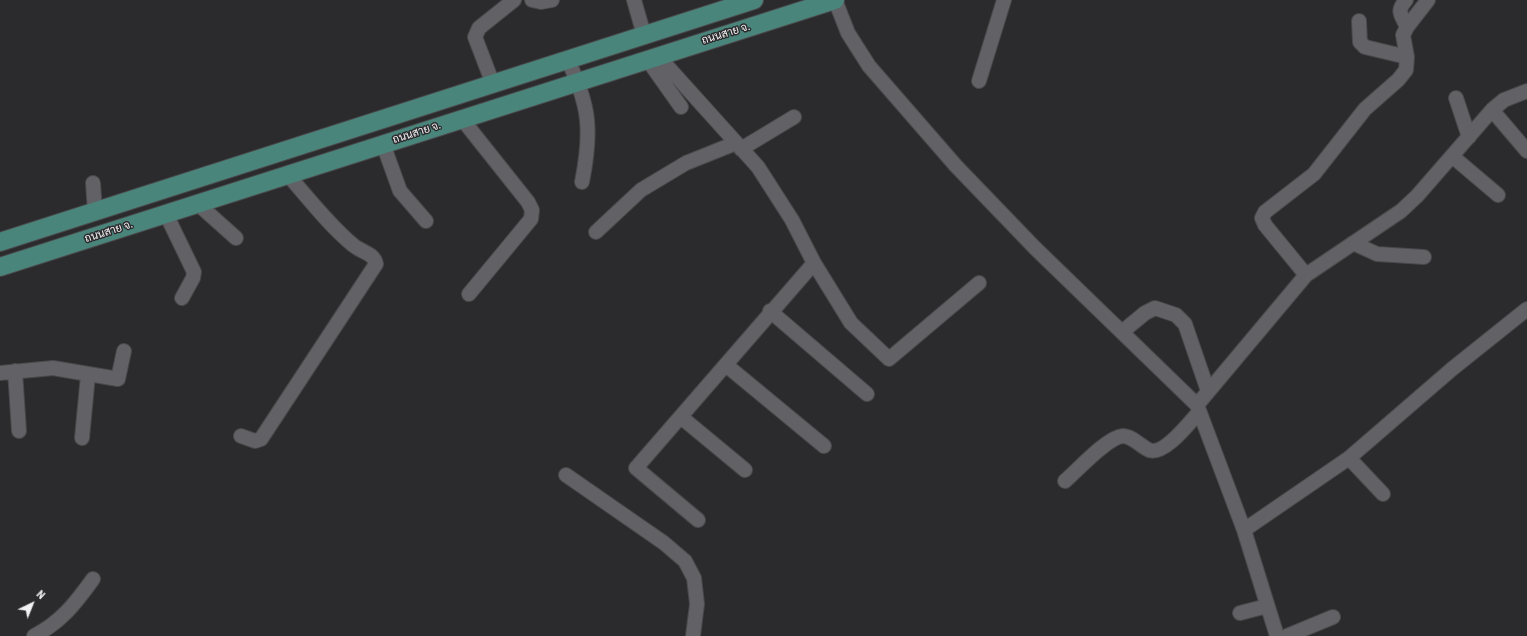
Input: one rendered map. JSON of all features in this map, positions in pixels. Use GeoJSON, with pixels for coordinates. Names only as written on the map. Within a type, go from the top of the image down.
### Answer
{"type":"FeatureCollection","features":[{"type":"Feature","properties":{"kind":"main road"},"geometry":{"type":"LineString","coordinates":[[0,242],[754,0]]}},
{"type":"Feature","properties":{"kind":"main road","name":"ถนนสาย จ."},"geometry":{"type":"LineString","coordinates":[[0,267],[835,0]]}},
{"type":"Feature","properties":{"kind":"street"},"geometry":{"type":"LineString","coordinates":[[493,84],[475,37],[479,28],[514,0]]}},
{"type":"Feature","properties":{"kind":"street"},"geometry":{"type":"LineString","coordinates":[[532,0],[541,2],[552,0]]}},
{"type":"Feature","properties":{"kind":"street"},"geometry":{"type":"LineString","coordinates":[[634,0],[644,35]]}},
{"type":"Feature","properties":{"kind":"street"},"geometry":{"type":"LineString","coordinates":[[835,0],[856,49],[912,117],[956,166],[1035,248],[1198,408],[1244,530],[1277,636]]}},
{"type":"Feature","properties":{"kind":"street"},"geometry":{"type":"LineString","coordinates":[[979,81],[1004,0]]}},
{"type":"Feature","properties":{"kind":"street"},"geometry":{"type":"LineString","coordinates":[[1406,0],[1400,7],[1400,12],[1407,27]]}},
{"type":"Feature","properties":{"kind":"street"},"geometry":{"type":"LineString","coordinates":[[1306,275],[1265,225],[1262,218],[1265,212],[1314,174],[1364,109],[1398,80],[1406,70],[1407,57],[1403,35],[1425,1]]}},
{"type":"Feature","properties":{"kind":"street"},"geometry":{"type":"LineString","coordinates":[[1359,21],[1360,42],[1365,47],[1407,57]]}},
{"type":"Feature","properties":{"kind":"street"},"geometry":{"type":"LineString","coordinates":[[652,58],[681,107]]}},
{"type":"Feature","properties":{"kind":"street"},"geometry":{"type":"LineString","coordinates":[[652,58],[758,167],[792,220],[814,263],[851,323],[889,359],[979,283]]}},
{"type":"Feature","properties":{"kind":"street"},"geometry":{"type":"LineString","coordinates":[[568,60],[577,82],[587,119],[587,158],[582,182]]}},
{"type":"Feature","properties":{"kind":"street"},"geometry":{"type":"LineString","coordinates":[[1065,482],[1109,441],[1123,436],[1132,439],[1149,451],[1158,450],[1169,444],[1198,408],[1208,391],[1306,275],[1401,211],[1417,196],[1492,110],[1504,100],[1527,91]]}},
{"type":"Feature","properties":{"kind":"street"},"geometry":{"type":"LineString","coordinates":[[1456,98],[1469,137]]}},
{"type":"Feature","properties":{"kind":"street"},"geometry":{"type":"LineString","coordinates":[[1492,110],[1527,151]]}},
{"type":"Feature","properties":{"kind":"street"},"geometry":{"type":"LineString","coordinates":[[596,232],[641,190],[686,163],[738,146],[794,117]]}},
{"type":"Feature","properties":{"kind":"street"},"geometry":{"type":"LineString","coordinates":[[462,119],[528,202],[532,210],[531,219],[469,294]]}},
{"type":"Feature","properties":{"kind":"street"},"geometry":{"type":"LineString","coordinates":[[383,144],[400,191],[426,221]]}},
{"type":"Feature","properties":{"kind":"street"},"geometry":{"type":"LineString","coordinates":[[1452,156],[1498,195]]}},
{"type":"Feature","properties":{"kind":"street"},"geometry":{"type":"LineString","coordinates":[[241,436],[254,441],[261,439],[376,264],[376,259],[355,247],[334,228],[288,175]]}},
{"type":"Feature","properties":{"kind":"street"},"geometry":{"type":"LineString","coordinates":[[93,183],[94,211]]}},
{"type":"Feature","properties":{"kind":"street"},"geometry":{"type":"LineString","coordinates":[[198,204],[236,238]]}},
{"type":"Feature","properties":{"kind":"street"},"geometry":{"type":"LineString","coordinates":[[166,214],[194,272],[193,278],[182,298]]}},
{"type":"Feature","properties":{"kind":"street"},"geometry":{"type":"LineString","coordinates":[[1353,243],[1377,254],[1424,257]]}},
{"type":"Feature","properties":{"kind":"street"},"geometry":{"type":"LineString","coordinates":[[698,520],[636,468],[726,365],[770,311],[814,263]]}},
{"type":"Feature","properties":{"kind":"street"},"geometry":{"type":"LineString","coordinates":[[1122,332],[1144,313],[1155,308],[1176,315],[1185,324],[1208,391]]}},
{"type":"Feature","properties":{"kind":"street"},"geometry":{"type":"LineString","coordinates":[[1244,530],[1349,458],[1452,369],[1527,308]]}},
{"type":"Feature","properties":{"kind":"street"},"geometry":{"type":"LineString","coordinates":[[770,311],[867,394]]}},
{"type":"Feature","properties":{"kind":"street"},"geometry":{"type":"LineString","coordinates":[[0,373],[53,368],[118,379],[124,351]]}},
{"type":"Feature","properties":{"kind":"street"},"geometry":{"type":"LineString","coordinates":[[726,365],[824,446]]}},
{"type":"Feature","properties":{"kind":"street"},"geometry":{"type":"LineString","coordinates":[[15,371],[19,431]]}},
{"type":"Feature","properties":{"kind":"street"},"geometry":{"type":"LineString","coordinates":[[82,438],[88,375]]}},
{"type":"Feature","properties":{"kind":"street"},"geometry":{"type":"LineString","coordinates":[[681,417],[745,470]]}},
{"type":"Feature","properties":{"kind":"street"},"geometry":{"type":"LineString","coordinates":[[1349,458],[1383,494]]}},
{"type":"Feature","properties":{"kind":"street"},"geometry":{"type":"LineString","coordinates":[[566,475],[664,543],[684,561],[694,578],[697,604],[693,636]]}},
{"type":"Feature","properties":{"kind":"street"},"geometry":{"type":"LineString","coordinates":[[34,636],[49,633],[71,610],[92,579]]}},
{"type":"Feature","properties":{"kind":"street"},"geometry":{"type":"LineString","coordinates":[[1240,613],[1267,606]]}},
{"type":"Feature","properties":{"kind":"street"},"geometry":{"type":"LineString","coordinates":[[1287,636],[1332,617]]}}]}
